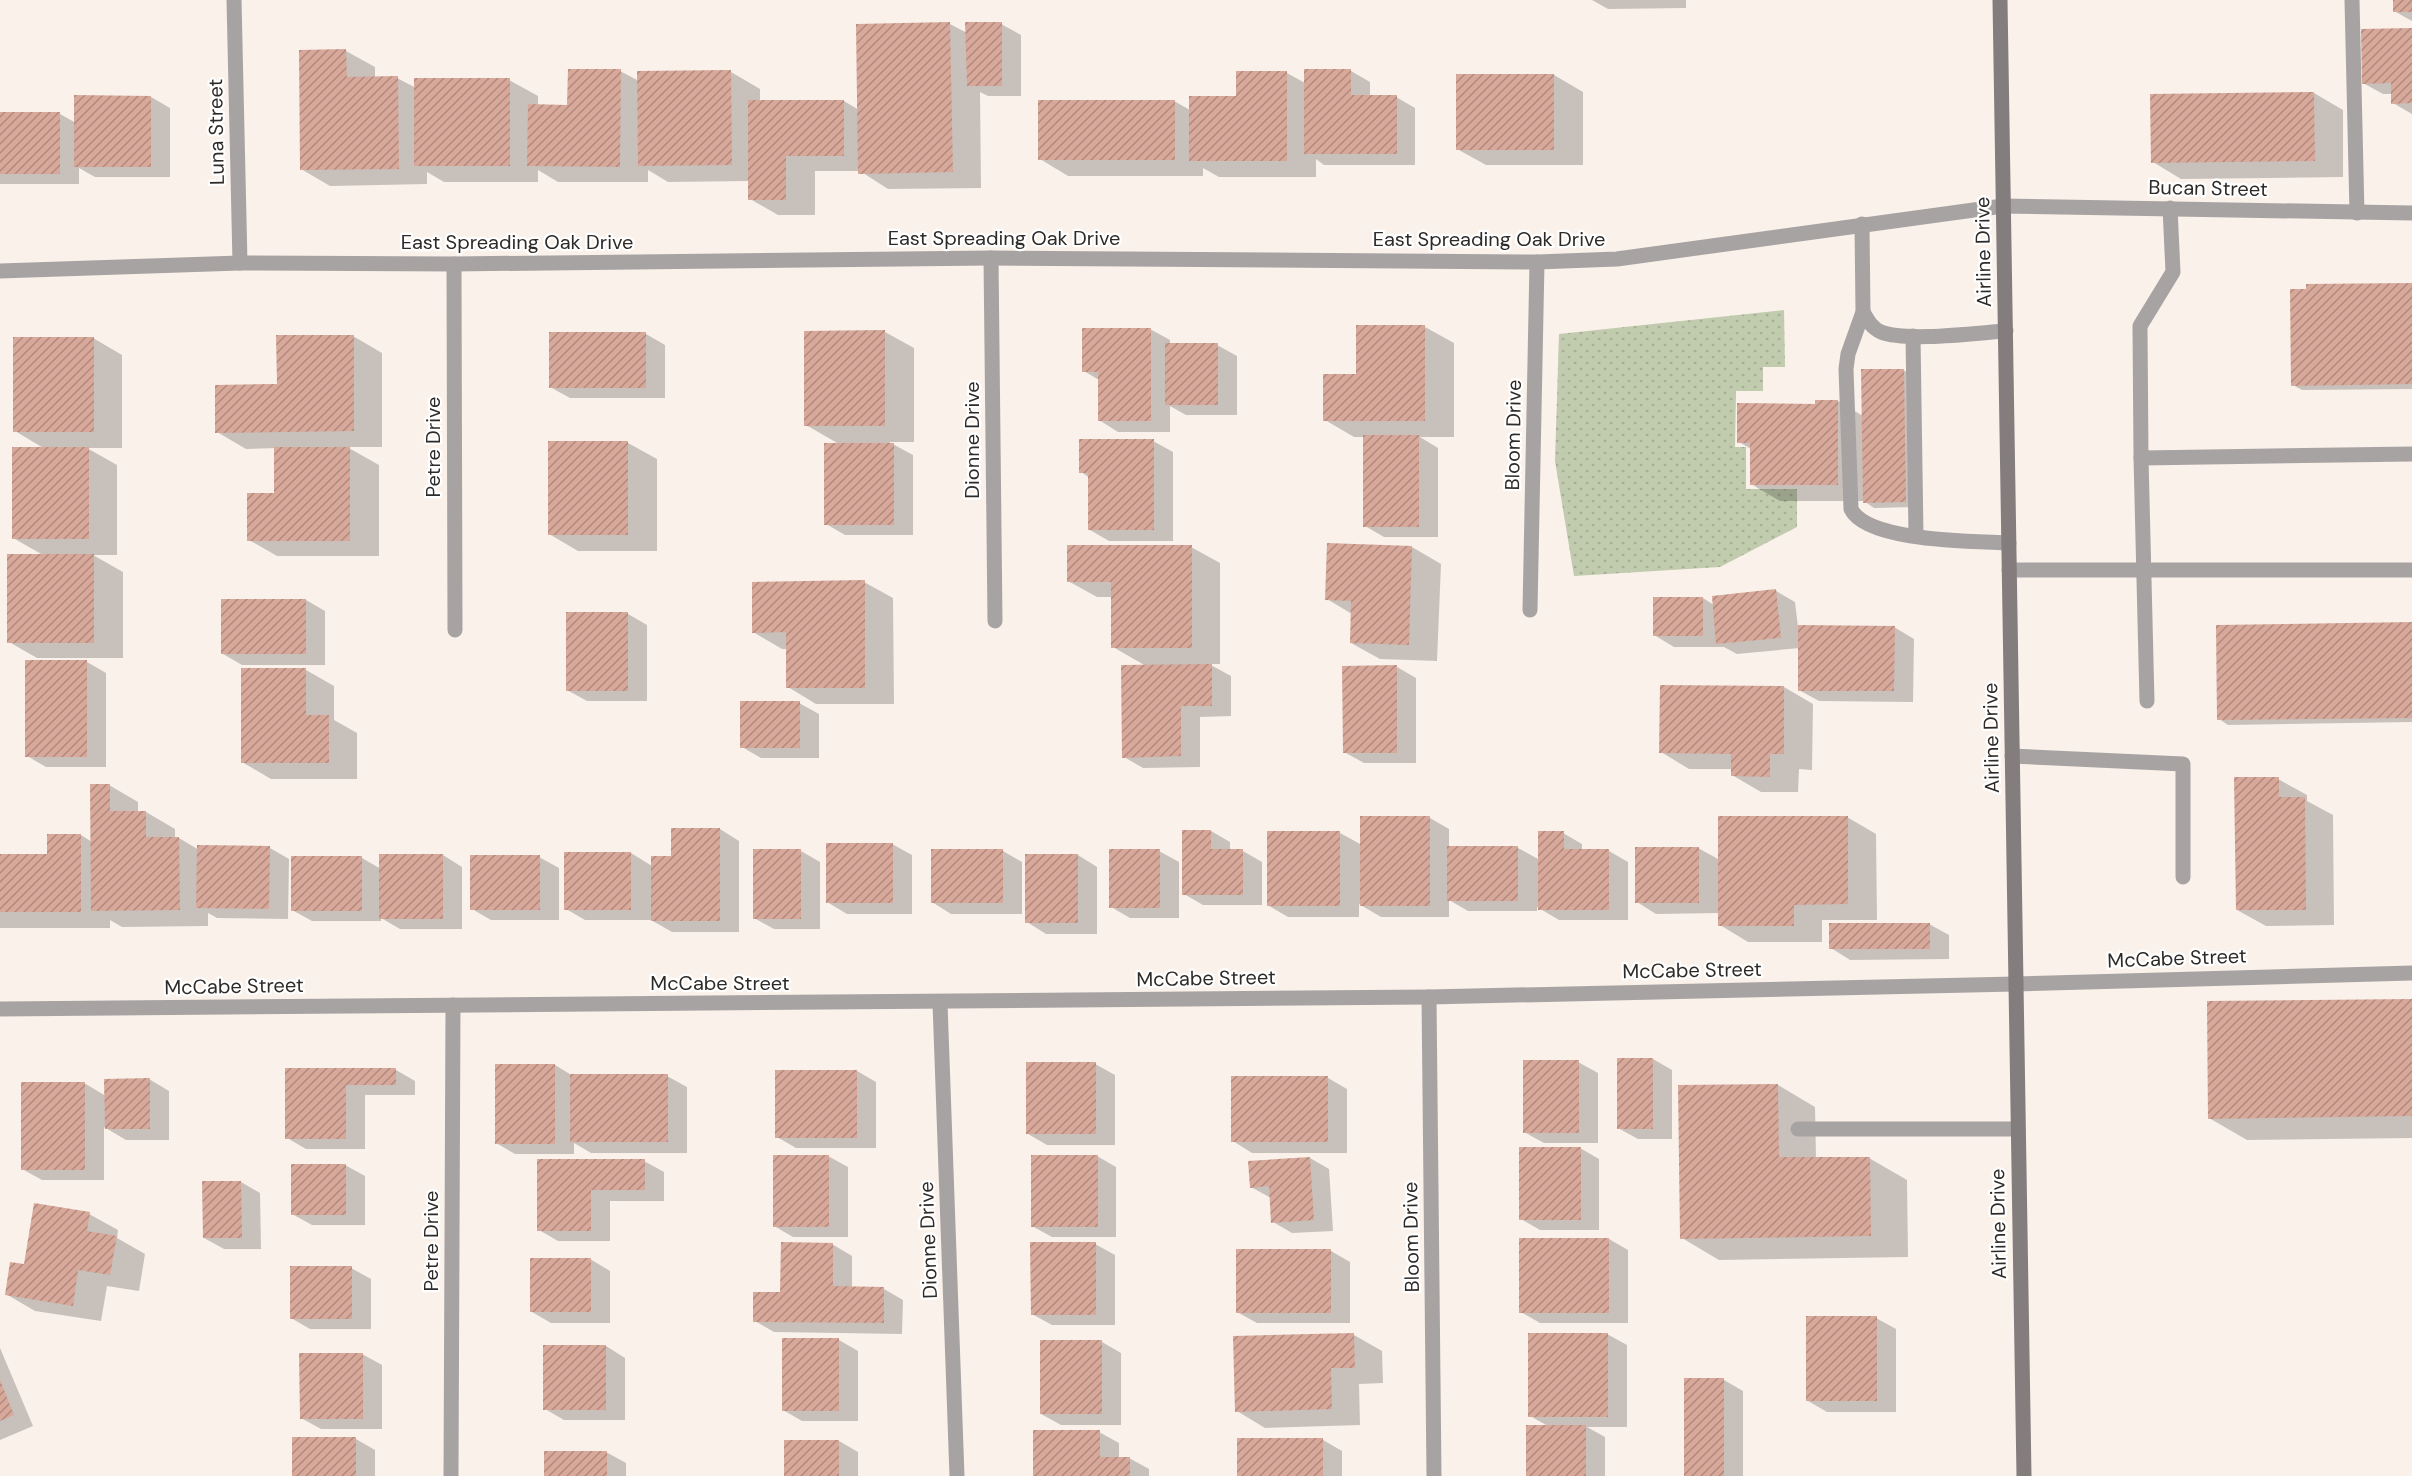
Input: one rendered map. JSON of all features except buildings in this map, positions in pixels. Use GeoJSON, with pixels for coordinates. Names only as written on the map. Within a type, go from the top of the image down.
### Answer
{"type":"FeatureCollection","features":[{"type":"Feature","properties":{"kind":"main road","name":"Airline Drive"},"geometry":{"type":"LineString","coordinates":[[2000,0],[2024,1476]]}},
{"type":"Feature","properties":{"kind":"street","name":"Luna Street"},"geometry":{"type":"LineString","coordinates":[[234,0],[240,263]]}},
{"type":"Feature","properties":{"kind":"street"},"geometry":{"type":"LineString","coordinates":[[2352,0],[2357,213]]}},
{"type":"Feature","properties":{"kind":"street","name":"East Spreading Oak Drive"},"geometry":{"type":"LineString","coordinates":[[0,271],[240,263],[454,264],[991,258],[1538,262],[1617,260],[2003,206]]}},
{"type":"Feature","properties":{"kind":"street","name":"Bucan Street"},"geometry":{"type":"LineString","coordinates":[[2003,206],[2412,213]]}},
{"type":"Feature","properties":{"kind":"street"},"geometry":{"type":"LineString","coordinates":[[2147,700],[2140,326],[2173,273],[2170,208]]}},
{"type":"Feature","properties":{"kind":"street"},"geometry":{"type":"LineString","coordinates":[[1862,224],[1863,312],[1848,354],[1846,369],[1851,509],[1855,516],[1880,530],[1916,536],[2008,543]]}},
{"type":"Feature","properties":{"kind":"street","name":"Dionne Drive"},"geometry":{"type":"LineString","coordinates":[[991,258],[994,621]]}},
{"type":"Feature","properties":{"kind":"street","name":"Bloom Drive"},"geometry":{"type":"LineString","coordinates":[[1530,610],[1538,262]]}},
{"type":"Feature","properties":{"kind":"street","name":"Petre Drive"},"geometry":{"type":"LineString","coordinates":[[454,264],[455,630]]}},
{"type":"Feature","properties":{"kind":"street"},"geometry":{"type":"LineString","coordinates":[[1863,312],[1869,324],[1879,331],[1900,337],[2006,331]]}},
{"type":"Feature","properties":{"kind":"street"},"geometry":{"type":"LineString","coordinates":[[1913,336],[1916,536]]}},
{"type":"Feature","properties":{"kind":"street"},"geometry":{"type":"LineString","coordinates":[[2141,458],[2412,454]]}},
{"type":"Feature","properties":{"kind":"street"},"geometry":{"type":"LineString","coordinates":[[2009,570],[2412,570]]}},
{"type":"Feature","properties":{"kind":"street"},"geometry":{"type":"LineString","coordinates":[[2012,756],[2184,764],[2184,877]]}},
{"type":"Feature","properties":{"kind":"street","name":"McCabe Street"},"geometry":{"type":"LineString","coordinates":[[0,1010],[1429,997],[2412,973]]}},
{"type":"Feature","properties":{"kind":"street","name":"Bloom Drive"},"geometry":{"type":"LineString","coordinates":[[1429,997],[1434,1476]]}},
{"type":"Feature","properties":{"kind":"street","name":"Dionne Drive"},"geometry":{"type":"LineString","coordinates":[[940,1003],[957,1476]]}},
{"type":"Feature","properties":{"kind":"street","name":"Petre Drive"},"geometry":{"type":"LineString","coordinates":[[451,1476],[453,1005]]}},
{"type":"Feature","properties":{"kind":"street"},"geometry":{"type":"LineString","coordinates":[[1798,1129],[2018,1129]]}},
{"type":"Feature","properties":{"kind":"green space"},"geometry":{"type":"Polygon","coordinates":[[[1784,310],[1785,367],[1763,367],[1763,391],[1736,391],[1735,447],[1746,447],[1746,489],[1797,489],[1797,527],[1720,567],[1574,576],[1555,461],[1559,334],[1784,310]]]}}]}
